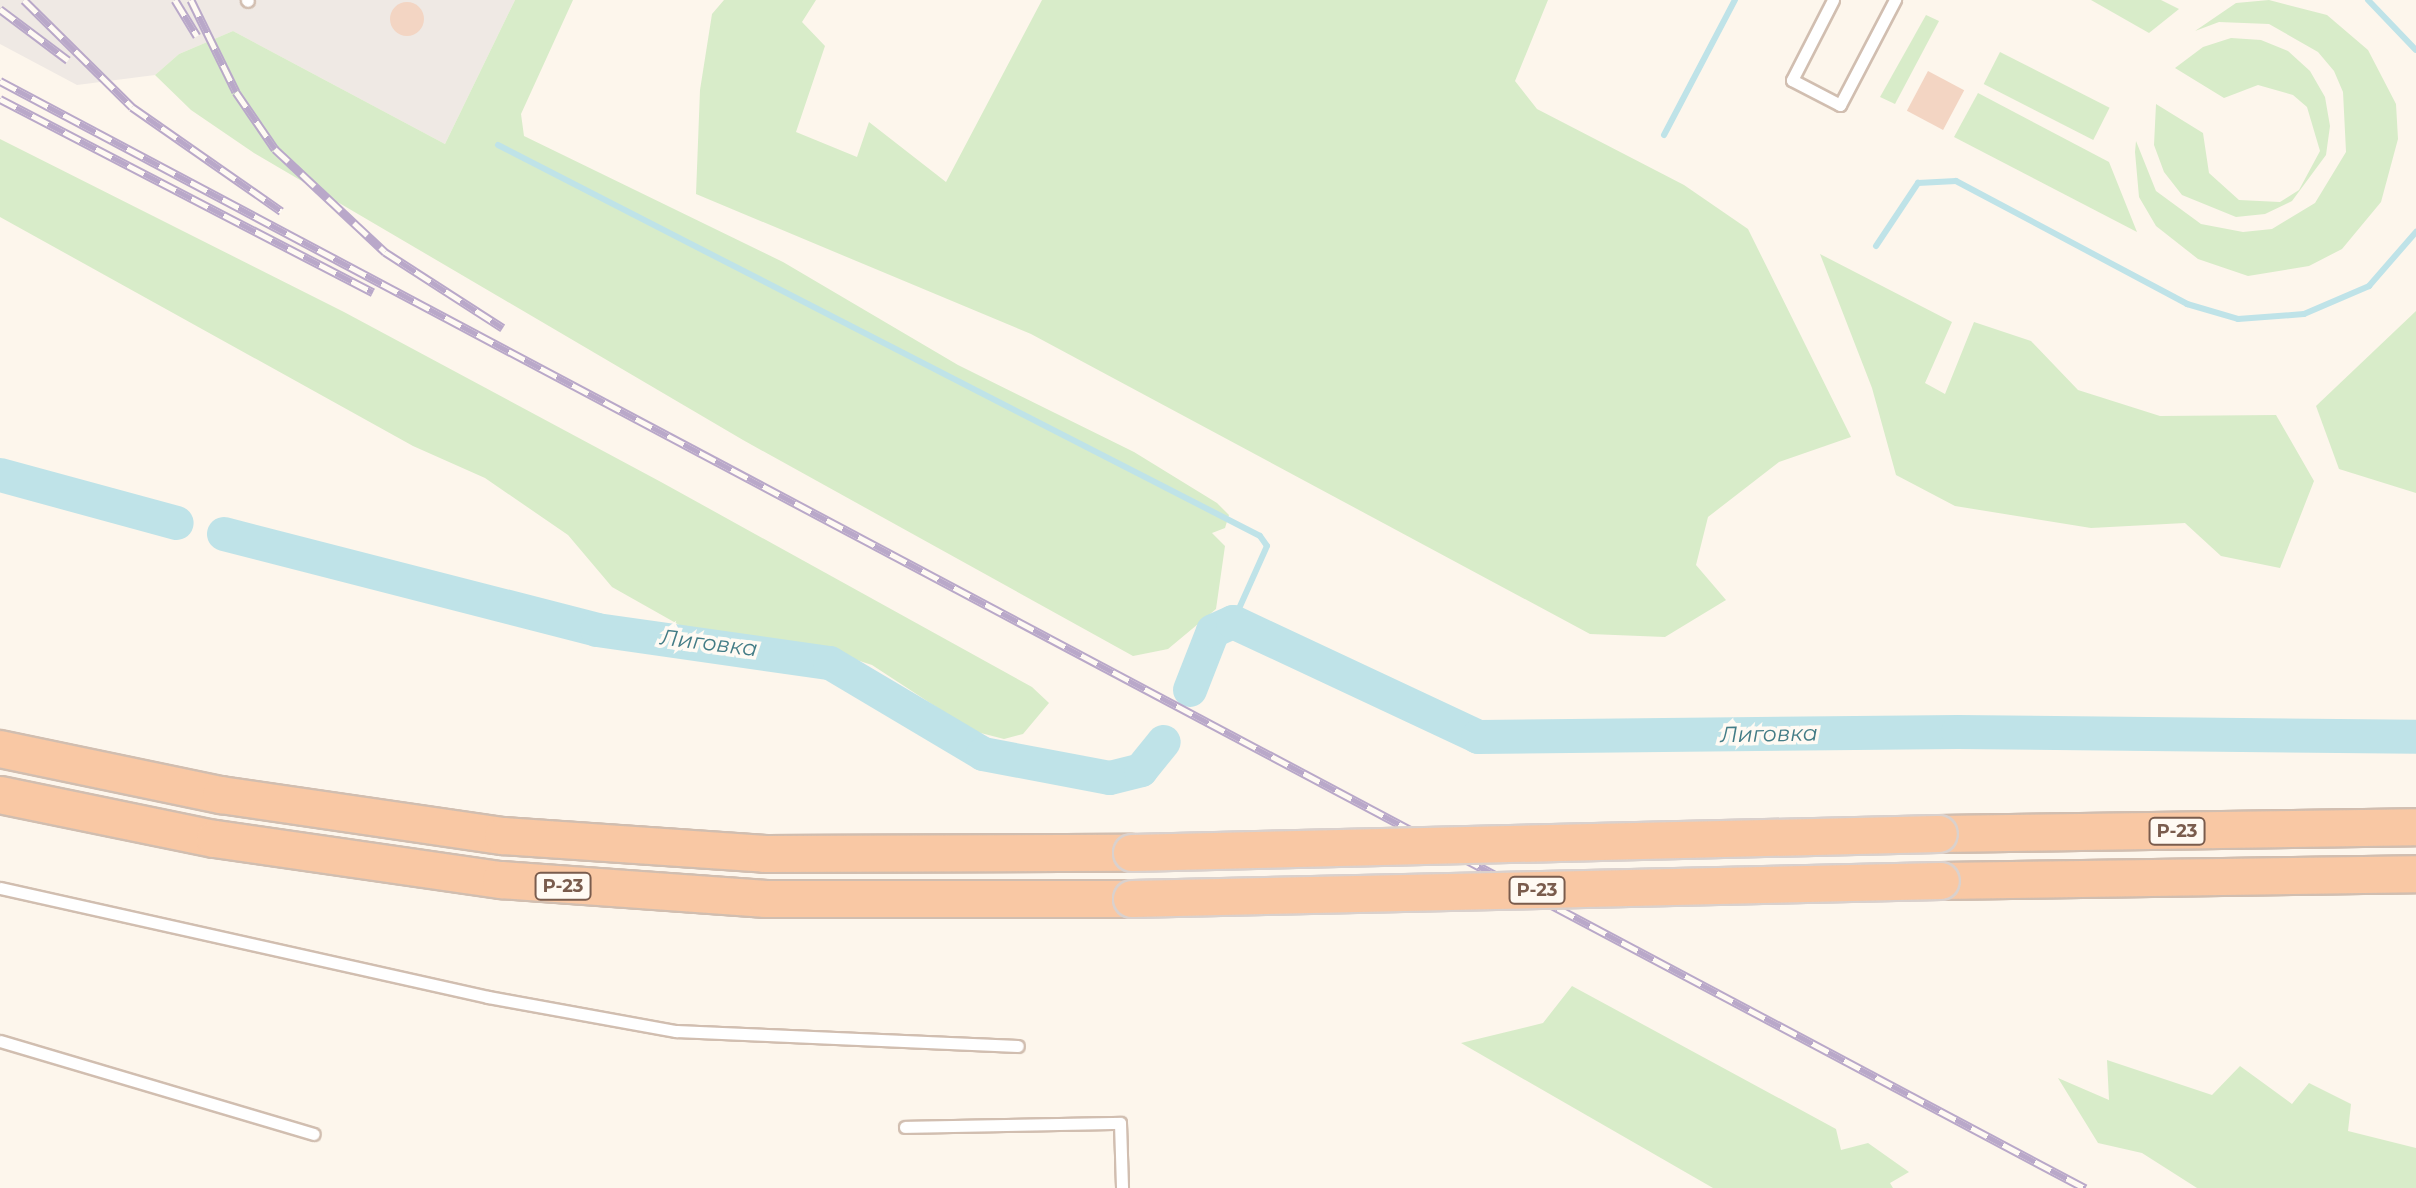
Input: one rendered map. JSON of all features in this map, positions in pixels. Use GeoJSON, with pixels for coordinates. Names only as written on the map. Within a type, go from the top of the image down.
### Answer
{"type":"FeatureCollection","features":[{"type":"Feature","properties":{"kind":"highway","name":"Р-23"},"geometry":{"type":"LineString","coordinates":[[0,749],[221,795],[503,836],[765,854],[1132,853],[1939,834],[2416,827]]}},
{"type":"Feature","properties":{"kind":"highway","name":"Р-23"},"geometry":{"type":"LineString","coordinates":[[0,795],[358,863],[530,883],[766,899],[1132,899],[2416,874]]}},
{"type":"Feature","properties":{"kind":"lane"},"geometry":{"type":"LineString","coordinates":[[1833,0],[1792,80],[1840,105],[1895,0]]}},
{"type":"Feature","properties":{"kind":"lane"},"geometry":{"type":"LineString","coordinates":[[0,888],[456,990],[676,1031],[1018,1046]]}},
{"type":"Feature","properties":{"kind":"lane"},"geometry":{"type":"LineString","coordinates":[[0,1041],[314,1134]]}},
{"type":"Feature","properties":{"kind":"lane"},"geometry":{"type":"LineString","coordinates":[[905,1127],[1120,1123],[1122,1188]]}},
{"type":"Feature","properties":{"kind":"shaded area"},"geometry":{"type":"Polygon","coordinates":[[[0,0],[515,0],[445,144],[233,31],[179,54],[155,75],[77,85],[0,44],[0,0]]]}},
{"type":"Feature","properties":{"kind":"green space"},"geometry":{"type":"Polygon","coordinates":[[[515,0],[573,0],[521,114],[524,136],[783,262],[958,365],[1134,452],[1217,503],[1229,515],[1225,528],[1212,533],[1225,546],[1216,609],[1168,649],[1133,656],[743,440],[254,153],[191,110],[155,75],[179,54],[233,31],[445,144],[515,0]]]}},
{"type":"Feature","properties":{"kind":"green space"},"geometry":{"type":"Polygon","coordinates":[[[724,0],[816,0],[802,22],[825,46],[796,132],[857,157],[869,122],[946,182],[1042,0],[1548,0],[1515,81],[1537,109],[1684,185],[1748,229],[1851,437],[1779,462],[1708,517],[1696,565],[1726,600],[1665,637],[1590,634],[1031,334],[696,194],[700,90],[712,14],[724,0]]]}},
{"type":"Feature","properties":{"kind":"green space"},"geometry":{"type":"Polygon","coordinates":[[[2091,0],[2161,0],[2179,9],[2149,33],[2091,0]]]}},
{"type":"Feature","properties":{"kind":"green space"},"geometry":{"type":"Polygon","coordinates":[[[2269,0],[2327,15],[2368,50],[2396,104],[2398,139],[2381,202],[2342,249],[2309,266],[2248,276],[2198,259],[2156,226],[2139,197],[2135,152],[2136,141],[2156,191],[2201,224],[2243,232],[2272,229],[2315,203],[2346,152],[2343,92],[2334,71],[2318,52],[2269,24],[2219,22],[2195,31],[2236,3],[2269,0]]]}},
{"type":"Feature","properties":{"kind":"green space"},"geometry":{"type":"Polygon","coordinates":[[[1926,15],[1939,21],[1895,104],[1880,97],[1926,15]]]}},
{"type":"Feature","properties":{"kind":"green space"},"geometry":{"type":"Polygon","coordinates":[[[2231,38],[2261,40],[2288,51],[2310,71],[2325,97],[2330,126],[2326,155],[2292,201],[2265,214],[2236,217],[2182,195],[2164,172],[2154,145],[2156,104],[2203,133],[2209,173],[2239,200],[2280,202],[2299,190],[2320,151],[2307,107],[2293,95],[2258,85],[2224,98],[2175,68],[2203,47],[2231,38]]]}},
{"type":"Feature","properties":{"kind":"green space"},"geometry":{"type":"Polygon","coordinates":[[[2000,52],[2110,108],[2093,140],[1984,84],[2000,52]]]}},
{"type":"Feature","properties":{"kind":"green space"},"geometry":{"type":"Polygon","coordinates":[[[1978,93],[2109,162],[2137,232],[1954,137],[1978,93]]]}},
{"type":"Feature","properties":{"kind":"green space"},"geometry":{"type":"Polygon","coordinates":[[[0,139],[344,312],[661,482],[1032,687],[1049,703],[1023,734],[1004,739],[973,731],[872,665],[820,648],[690,631],[612,587],[568,535],[485,478],[413,446],[0,217],[0,139]]]}},
{"type":"Feature","properties":{"kind":"green space"},"geometry":{"type":"Polygon","coordinates":[[[1820,254],[1952,322],[1925,383],[1945,394],[1974,322],[2031,341],[2078,390],[2160,416],[2276,415],[2314,481],[2280,568],[2221,556],[2185,523],[2091,528],[1955,506],[1896,475],[1872,388],[1820,254]]]}},
{"type":"Feature","properties":{"kind":"green space"},"geometry":{"type":"Polygon","coordinates":[[[2416,311],[2416,493],[2339,469],[2316,406],[2416,311]]]}},
{"type":"Feature","properties":{"kind":"green space"},"geometry":{"type":"Polygon","coordinates":[[[1572,986],[1836,1129],[1841,1150],[1868,1143],[1909,1172],[1890,1183],[1893,1188],[1713,1188],[1461,1043],[1543,1023],[1572,986]]]}},
{"type":"Feature","properties":{"kind":"green space"},"geometry":{"type":"Polygon","coordinates":[[[2107,1060],[2212,1095],[2240,1066],[2292,1104],[2309,1083],[2351,1104],[2348,1131],[2416,1148],[2416,1188],[2197,1188],[2142,1153],[2098,1143],[2058,1078],[2109,1100],[2107,1060]]]}},
{"type":"Feature","properties":{"kind":"building"},"geometry":{"type":"Polygon","coordinates":[[[407,2],[419,7],[424,19],[419,31],[407,36],[395,31],[390,19],[395,7],[407,2]]]}},
{"type":"Feature","properties":{"kind":"building"},"geometry":{"type":"Polygon","coordinates":[[[1928,71],[1964,90],[1943,130],[1907,111],[1928,71]]]}},
{"type":"Feature","properties":{"kind":"waterway"},"geometry":{"type":"LineString","coordinates":[[1664,135],[1735,0]]}},
{"type":"Feature","properties":{"kind":"waterway"},"geometry":{"type":"LineString","coordinates":[[2368,0],[2416,50]]}},
{"type":"Feature","properties":{"kind":"waterway"},"geometry":{"type":"LineString","coordinates":[[498,145],[1260,536],[1267,546],[1233,622]]}},
{"type":"Feature","properties":{"kind":"waterway"},"geometry":{"type":"LineString","coordinates":[[1876,246],[1918,183],[1956,181],[2187,304],[2238,319],[2304,314],[2369,286],[2416,232]]}},
{"type":"Feature","properties":{"kind":"waterway","name":"Лиговка"},"geometry":{"type":"LineString","coordinates":[[0,475],[177,523]]}},
{"type":"Feature","properties":{"kind":"waterway","name":"Лиговка"},"geometry":{"type":"LineString","coordinates":[[224,534],[597,630],[830,663],[983,754],[1110,778],[1141,770],[1164,742]]}},
{"type":"Feature","properties":{"kind":"waterway","name":"Лиговка"},"geometry":{"type":"LineString","coordinates":[[1190,690],[1213,631],[1233,622],[1478,737],[1958,732],[2416,737]]}},
{"type":"Feature","properties":{"kind":"railway"},"geometry":{"type":"LineString","coordinates":[[24,0],[132,107],[281,211]]}},
{"type":"Feature","properties":{"kind":"railway"},"geometry":{"type":"LineString","coordinates":[[175,0],[197,36]]}},
{"type":"Feature","properties":{"kind":"railway"},"geometry":{"type":"LineString","coordinates":[[191,0],[236,92],[275,149],[385,252],[503,328]]}},
{"type":"Feature","properties":{"kind":"railway"},"geometry":{"type":"LineString","coordinates":[[0,9],[68,60]]}},
{"type":"Feature","properties":{"kind":"railway"},"geometry":{"type":"LineString","coordinates":[[0,81],[2085,1188]]}},
{"type":"Feature","properties":{"kind":"railway"},"geometry":{"type":"LineString","coordinates":[[0,99],[373,292]]}}]}
